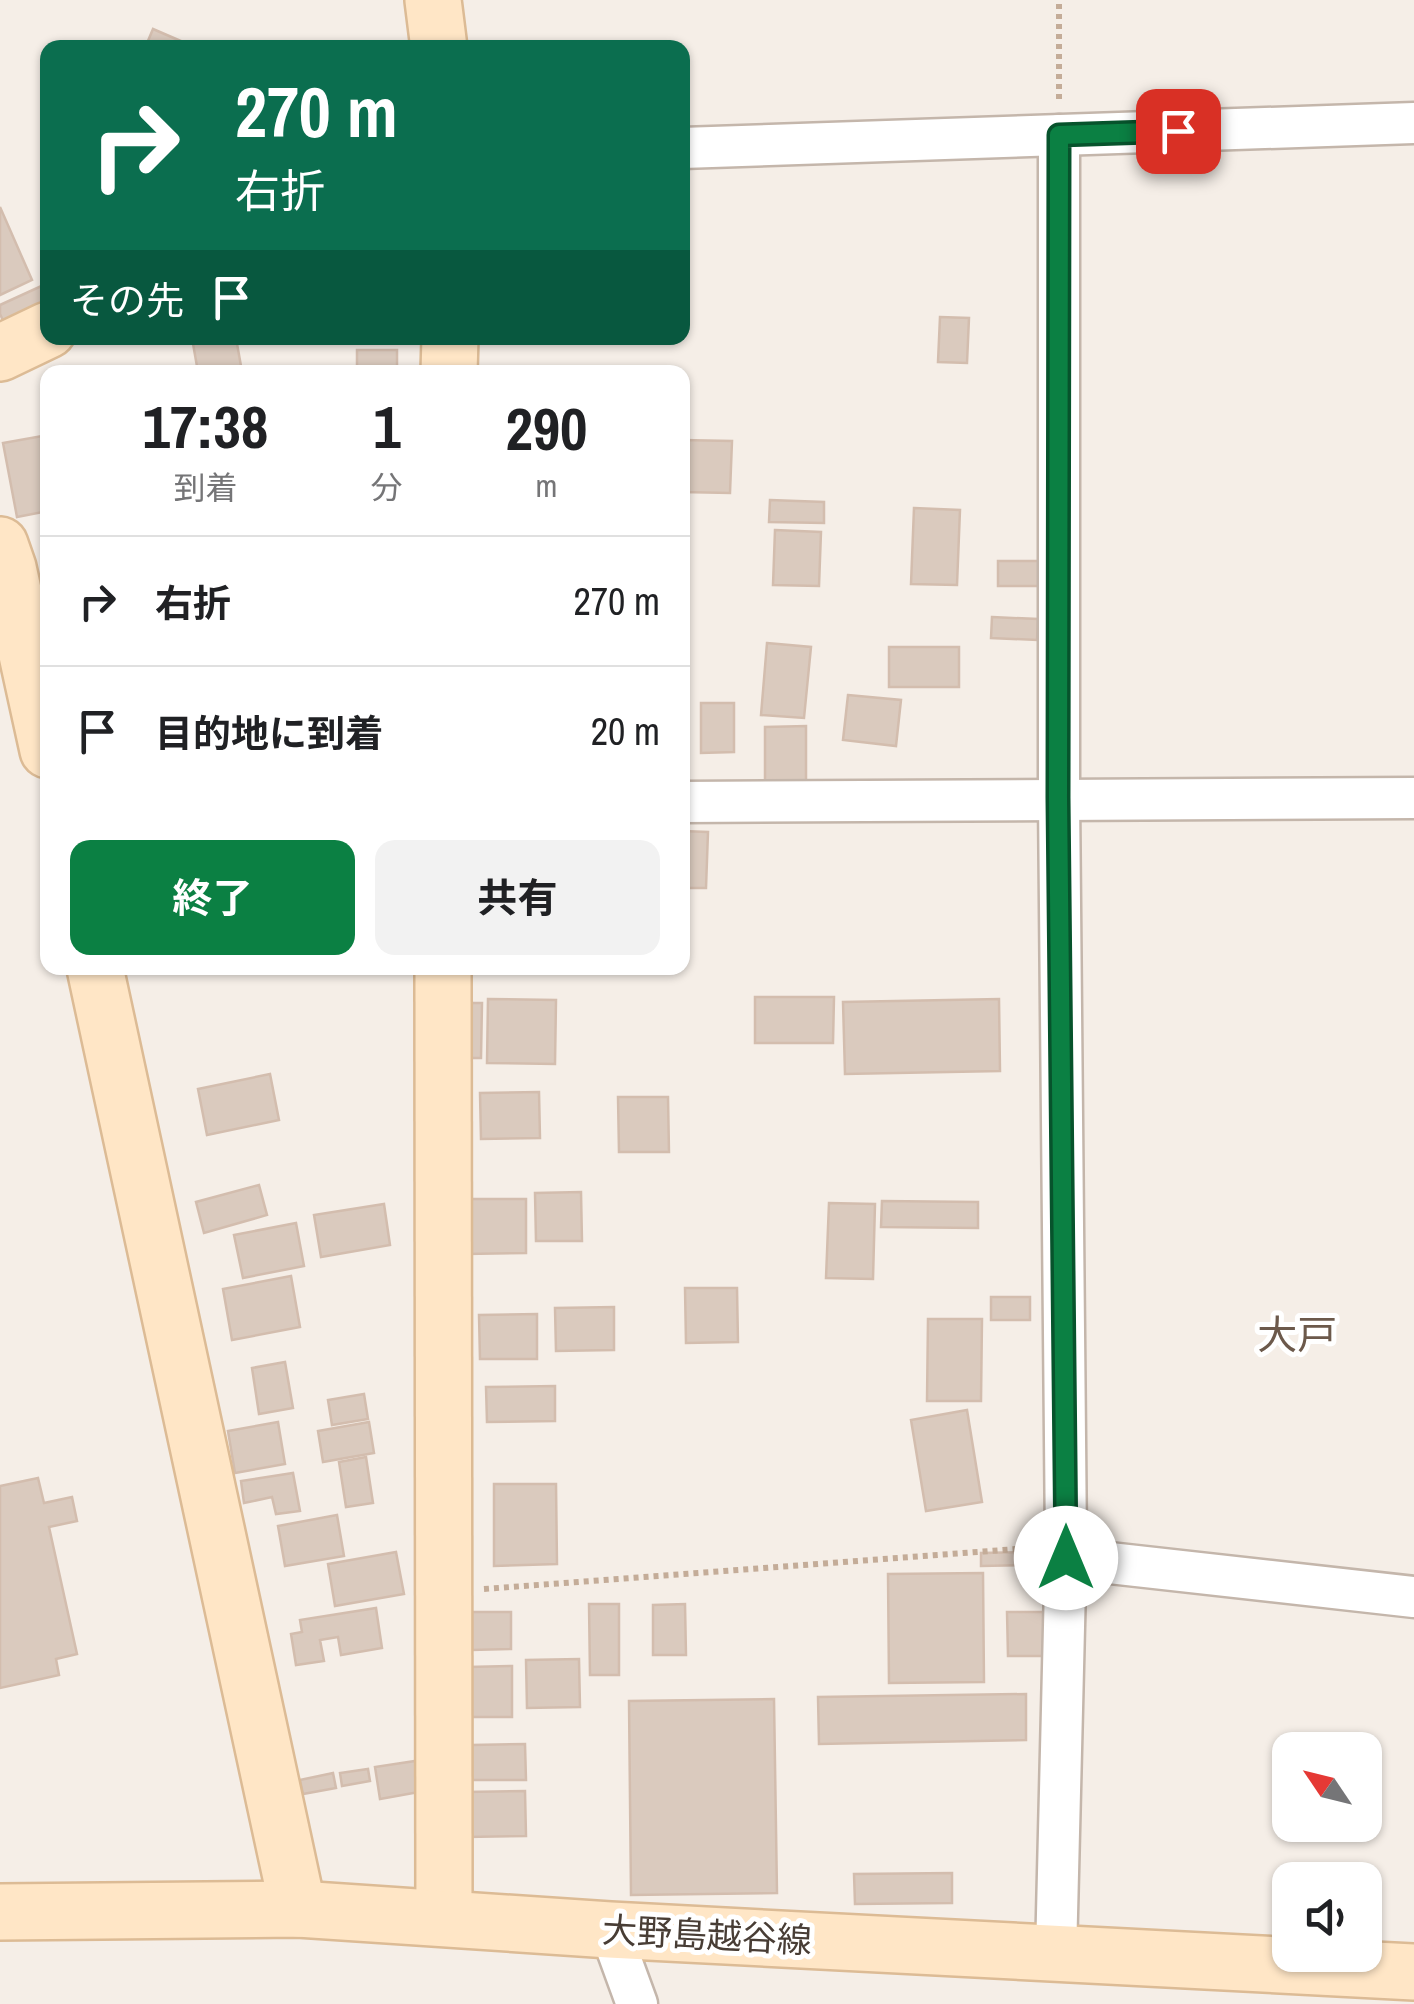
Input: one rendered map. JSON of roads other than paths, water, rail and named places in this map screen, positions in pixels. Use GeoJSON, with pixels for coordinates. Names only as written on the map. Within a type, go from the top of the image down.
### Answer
{"type":"FeatureCollection","features":[{"type":"Feature","properties":{"kind":"street"},"geometry":{"type":"LineString","coordinates":[[433,0],[438,40]]}},
{"type":"Feature","properties":{"kind":"street"},"geometry":{"type":"LineString","coordinates":[[690,148],[1414,123]]}},
{"type":"Feature","properties":{"kind":"street"},"geometry":{"type":"LineString","coordinates":[[1056,1954],[1066,1552],[1058,798],[1059,135]]}},
{"type":"Feature","properties":{"kind":"street"},"geometry":{"type":"LineString","coordinates":[[0,352],[40,334]]}},
{"type":"Feature","properties":{"kind":"street"},"geometry":{"type":"LineString","coordinates":[[0,546],[40,714]]}},
{"type":"Feature","properties":{"kind":"street"},"geometry":{"type":"LineString","coordinates":[[690,802],[1414,798]]}},
{"type":"Feature","properties":{"kind":"street"},"geometry":{"type":"LineString","coordinates":[[96,975],[298,1910]]}},
{"type":"Feature","properties":{"kind":"street"},"geometry":{"type":"LineString","coordinates":[[443,975],[444,1918]]}},
{"type":"Feature","properties":{"kind":"street"},"geometry":{"type":"LineString","coordinates":[[1066,1552],[1414,1597]]}},
{"type":"Feature","properties":{"kind":"street","name":"大野島越谷線"},"geometry":{"type":"LineString","coordinates":[[0,1912],[298,1910],[1414,1972]]}},
{"type":"Feature","properties":{"kind":"street"},"geometry":{"type":"LineString","coordinates":[[610,1930],[637,2004]]}},
{"type":"Feature","properties":{"kind":"district","name":"大戸"},"geometry":{"type":"Point","coordinates":[1297,1334]}}]}
